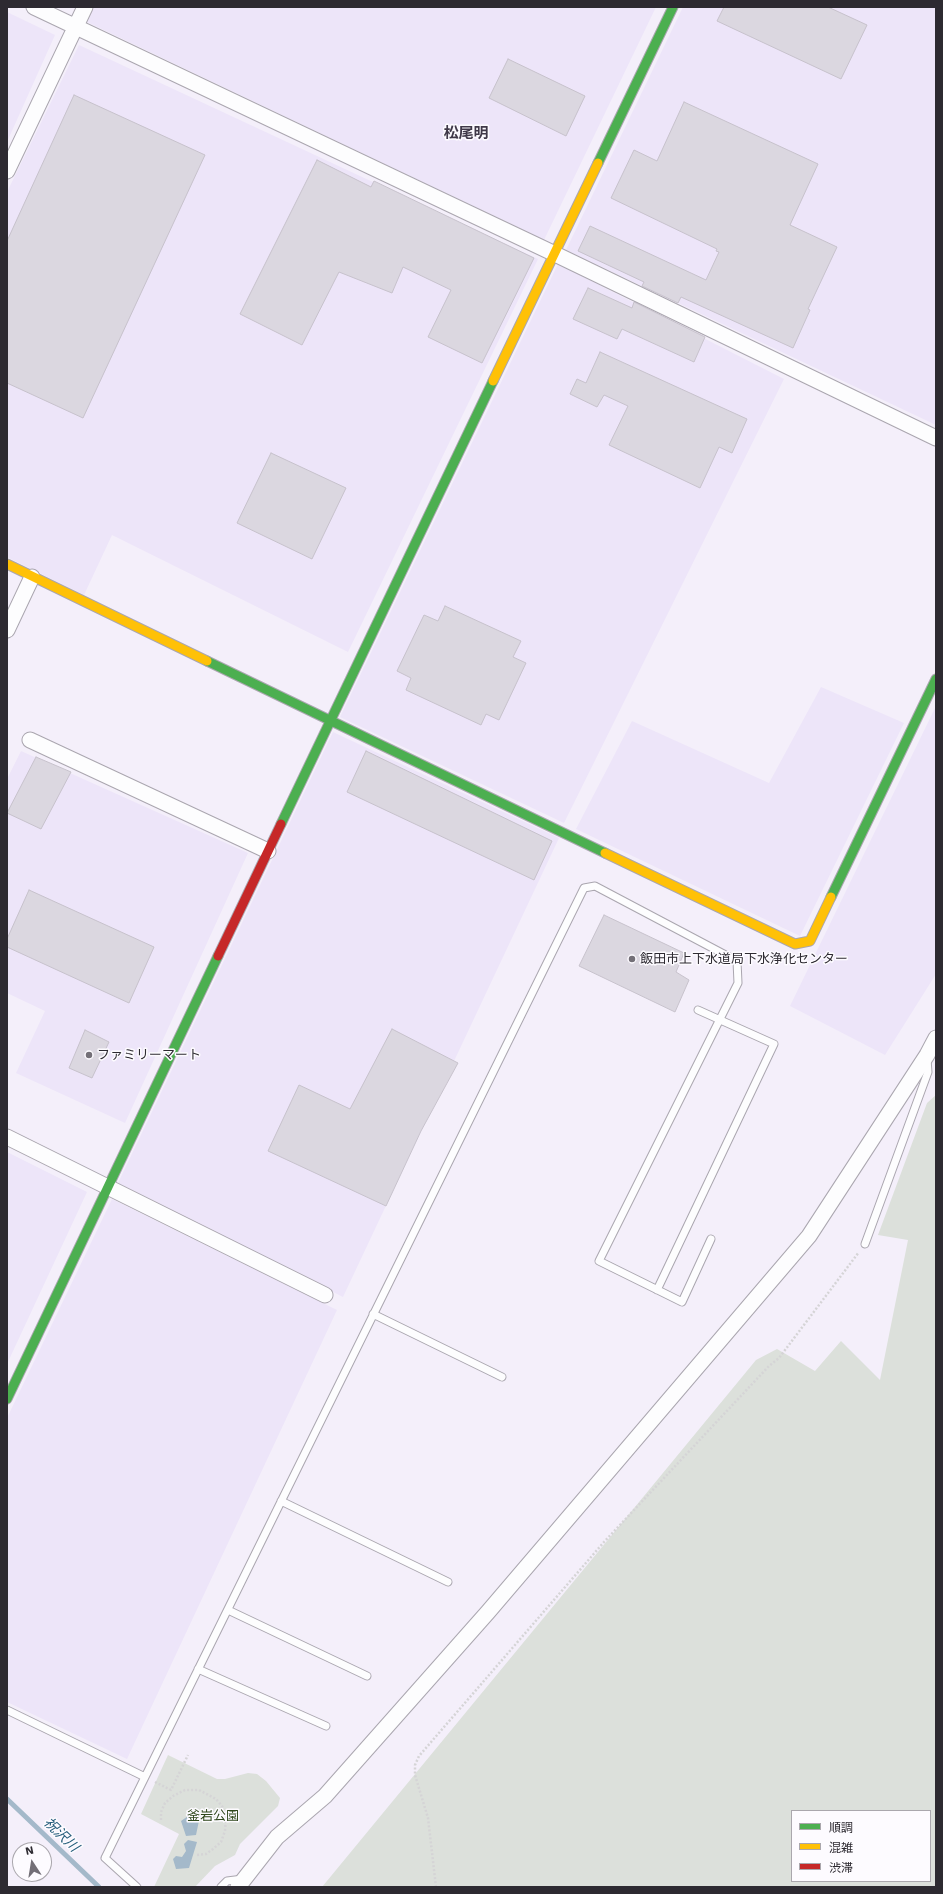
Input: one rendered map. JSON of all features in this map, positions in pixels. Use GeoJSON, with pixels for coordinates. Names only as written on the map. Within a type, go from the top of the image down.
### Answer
{"type":"FeatureCollection","features":[{"type":"Feature","properties":{"kind":"street"},"geometry":{"type":"LineString","coordinates":[[34,7],[555,254],[936,438]]}},
{"type":"Feature","properties":{"kind":"street"},"geometry":{"type":"LineString","coordinates":[[7,171],[85,7]]}},
{"type":"Feature","properties":{"kind":"street"},"geometry":{"type":"LineString","coordinates":[[7,1399],[330,721],[673,7]]}},
{"type":"Feature","properties":{"kind":"street"},"geometry":{"type":"LineString","coordinates":[[7,564],[795,944],[810,941],[936,679]]}},
{"type":"Feature","properties":{"kind":"street"},"geometry":{"type":"LineString","coordinates":[[7,630],[32,577]]}},
{"type":"Feature","properties":{"kind":"street"},"geometry":{"type":"LineString","coordinates":[[30,740],[268,851]]}},
{"type":"Feature","properties":{"kind":"street"},"geometry":{"type":"LineString","coordinates":[[242,1883],[277,1836],[325,1796],[488,1612],[809,1236],[927,1055],[936,1038]]}},
{"type":"Feature","properties":{"kind":"street"},"geometry":{"type":"LineString","coordinates":[[7,1137],[109,1186],[325,1295]]}},
{"type":"Feature","properties":{"kind":"lane"},"geometry":{"type":"LineString","coordinates":[[137,1887],[105,1858],[584,888],[595,886],[737,962],[738,983],[599,1261],[682,1302],[711,1239]]}},
{"type":"Feature","properties":{"kind":"lane"},"geometry":{"type":"LineString","coordinates":[[657,1290],[774,1044],[698,1010]]}},
{"type":"Feature","properties":{"kind":"lane"},"geometry":{"type":"LineString","coordinates":[[865,1244],[928,1072],[927,1055]]}},
{"type":"Feature","properties":{"kind":"lane"},"geometry":{"type":"LineString","coordinates":[[373,1314],[502,1377]]}},
{"type":"Feature","properties":{"kind":"lane"},"geometry":{"type":"LineString","coordinates":[[281,1501],[448,1582]]}},
{"type":"Feature","properties":{"kind":"lane"},"geometry":{"type":"LineString","coordinates":[[228,1610],[367,1676]]}},
{"type":"Feature","properties":{"kind":"lane"},"geometry":{"type":"LineString","coordinates":[[198,1669],[326,1726]]}},
{"type":"Feature","properties":{"kind":"lane"},"geometry":{"type":"LineString","coordinates":[[7,1710],[145,1777]]}},
{"type":"Feature","properties":{"kind":"lane"},"geometry":{"type":"LineString","coordinates":[[221,1887],[227,1881],[242,1883]]}},
{"type":"Feature","properties":{"kind":"path"},"geometry":{"type":"LineString","coordinates":[[436,1887],[428,1818],[415,1775],[415,1765],[419,1756],[604,1542],[769,1366],[779,1358],[865,1244]]}},
{"type":"Feature","properties":{"kind":"path"},"geometry":{"type":"LineString","coordinates":[[171,1790],[188,1755]]}},
{"type":"Feature","properties":{"kind":"path"},"geometry":{"type":"LineString","coordinates":[[145,1777],[178,1793]]}},
{"type":"Feature","properties":{"kind":"path"},"geometry":{"type":"LineString","coordinates":[[160,1820],[161,1812],[165,1803],[178,1793],[185,1790],[200,1790],[216,1799],[222,1806],[226,1818],[225,1831],[221,1842],[206,1854],[197,1855]]}},
{"type":"Feature","properties":{"kind":"shaded area"},"geometry":{"type":"Polygon","coordinates":[[[94,7],[656,7],[544,240],[87,22],[94,7]]]}},
{"type":"Feature","properties":{"kind":"shaded area"},"geometry":{"type":"Polygon","coordinates":[[[683,7],[936,7],[936,425],[566,250],[683,7]]]}},
{"type":"Feature","properties":{"kind":"shaded area"},"geometry":{"type":"Polygon","coordinates":[[[7,12],[55,35],[7,142],[7,12]]]}},
{"type":"Feature","properties":{"kind":"shaded area"},"geometry":{"type":"Polygon","coordinates":[[[79,45],[538,259],[348,652],[112,535],[84,595],[7,557],[7,192],[79,45]]]}},
{"type":"Feature","properties":{"kind":"shaded area"},"geometry":{"type":"Polygon","coordinates":[[[558,264],[784,379],[564,823],[340,717],[558,264]]]}},
{"type":"Feature","properties":{"kind":"shaded area"},"geometry":{"type":"Polygon","coordinates":[[[821,687],[904,723],[800,936],[576,829],[632,721],[769,783],[821,687]]]}},
{"type":"Feature","properties":{"kind":"shaded area"},"geometry":{"type":"Polygon","coordinates":[[[936,706],[936,974],[885,1055],[790,1006],[936,706]]]}},
{"type":"Feature","properties":{"kind":"shaded area"},"geometry":{"type":"Polygon","coordinates":[[[333,732],[559,838],[343,1297],[118,1183],[333,732]]]}},
{"type":"Feature","properties":{"kind":"shaded area"},"geometry":{"type":"Polygon","coordinates":[[[21,751],[248,853],[125,1123],[16,1073],[45,1011],[7,993],[7,779],[21,751]]]}},
{"type":"Feature","properties":{"kind":"shaded area"},"geometry":{"type":"Polygon","coordinates":[[[7,1152],[87,1192],[7,1364],[7,1152]]]}},
{"type":"Feature","properties":{"kind":"shaded area"},"geometry":{"type":"Polygon","coordinates":[[[112,1199],[337,1310],[127,1759],[7,1702],[7,1418],[112,1199]]]}},
{"type":"Feature","properties":{"kind":"green space"},"geometry":{"type":"Polygon","coordinates":[[[936,1095],[936,1887],[322,1887],[756,1360],[777,1349],[815,1371],[841,1341],[880,1380],[908,1240],[878,1235],[927,1103],[936,1095]]]}},
{"type":"Feature","properties":{"kind":"green space","name":"釜岩公園"},"geometry":{"type":"Polygon","coordinates":[[[168,1755],[217,1779],[225,1779],[248,1773],[257,1774],[266,1781],[280,1798],[278,1806],[240,1844],[235,1855],[215,1866],[195,1887],[154,1887],[179,1834],[141,1814],[168,1755]]]}},
{"type":"Feature","properties":{"kind":"water"},"geometry":{"type":"Polygon","coordinates":[[[194,1812],[200,1816],[196,1835],[186,1836],[181,1821],[194,1812]]]}},
{"type":"Feature","properties":{"kind":"water"},"geometry":{"type":"Polygon","coordinates":[[[188,1840],[197,1842],[189,1868],[176,1869],[173,1859],[176,1856],[182,1857],[186,1851],[184,1844],[188,1840]]]}},
{"type":"Feature","properties":{"kind":"building"},"geometry":{"type":"Polygon","coordinates":[[[724,7],[828,7],[867,25],[841,79],[717,21],[724,7]]]}},
{"type":"Feature","properties":{"kind":"building"},"geometry":{"type":"Polygon","coordinates":[[[508,59],[585,96],[566,136],[489,98],[508,59]]]}},
{"type":"Feature","properties":{"kind":"building"},"geometry":{"type":"Polygon","coordinates":[[[74,95],[205,155],[83,418],[7,383],[7,241],[74,95]]]}},
{"type":"Feature","properties":{"kind":"building"},"geometry":{"type":"Polygon","coordinates":[[[684,102],[818,164],[790,225],[837,247],[808,309],[810,310],[793,348],[681,297],[678,303],[642,286],[644,282],[578,251],[590,226],[706,280],[719,252],[716,251],[717,249],[611,198],[634,150],[657,161],[684,102]]]}},
{"type":"Feature","properties":{"kind":"building"},"geometry":{"type":"Polygon","coordinates":[[[317,160],[371,187],[374,181],[534,258],[482,363],[428,337],[451,290],[403,267],[392,293],[339,272],[302,345],[240,314],[317,160]]]}},
{"type":"Feature","properties":{"kind":"building"},"geometry":{"type":"Polygon","coordinates":[[[588,288],[632,308],[634,302],[705,337],[694,362],[622,329],[617,339],[573,319],[588,288]]]}},
{"type":"Feature","properties":{"kind":"building"},"geometry":{"type":"Polygon","coordinates":[[[600,352],[747,419],[732,453],[719,447],[700,488],[609,445],[628,406],[604,395],[597,407],[570,394],[577,379],[586,383],[600,352]]]}},
{"type":"Feature","properties":{"kind":"building"},"geometry":{"type":"Polygon","coordinates":[[[271,453],[346,488],[312,559],[237,523],[271,453]]]}},
{"type":"Feature","properties":{"kind":"building"},"geometry":{"type":"Polygon","coordinates":[[[445,606],[521,641],[513,657],[526,663],[499,720],[486,714],[481,725],[406,690],[411,678],[397,671],[424,615],[438,621],[445,606]]]}},
{"type":"Feature","properties":{"kind":"building"},"geometry":{"type":"Polygon","coordinates":[[[366,751],[552,841],[534,880],[347,792],[366,751]]]}},
{"type":"Feature","properties":{"kind":"building"},"geometry":{"type":"Polygon","coordinates":[[[36,757],[71,772],[41,829],[7,813],[36,757]]]}},
{"type":"Feature","properties":{"kind":"building"},"geometry":{"type":"Polygon","coordinates":[[[29,890],[154,947],[129,1003],[7,947],[7,939],[29,890]]]}},
{"type":"Feature","properties":{"kind":"building","name":"飯田市上下水道局下水浄化センター"},"geometry":{"type":"Polygon","coordinates":[[[604,915],[684,953],[676,972],[689,980],[675,1012],[579,966],[604,915]]]}},
{"type":"Feature","properties":{"kind":"building"},"geometry":{"type":"Polygon","coordinates":[[[392,1029],[458,1063],[421,1131],[386,1206],[268,1151],[299,1085],[350,1109],[392,1029]]]}},
{"type":"Feature","properties":{"kind":"building","name":"ファミリーマート"},"geometry":{"type":"Polygon","coordinates":[[[85,1030],[109,1042],[92,1078],[69,1068],[85,1030]]]}},
{"type":"Feature","properties":{"kind":"waterway","name":"祝沢川"},"geometry":{"type":"LineString","coordinates":[[7,1799],[99,1887]]}},
{"type":"Feature","properties":{"kind":"traffic: fast"},"geometry":{"type":"LineString","coordinates":[[598,163],[673,7]]}},
{"type":"Feature","properties":{"kind":"traffic: fast"},"geometry":{"type":"LineString","coordinates":[[281,824],[493,381]]}},
{"type":"Feature","properties":{"kind":"traffic: fast"},"geometry":{"type":"LineString","coordinates":[[207,661],[605,853]]}},
{"type":"Feature","properties":{"kind":"traffic: fast"},"geometry":{"type":"LineString","coordinates":[[831,897],[936,679]]}},
{"type":"Feature","properties":{"kind":"traffic: fast"},"geometry":{"type":"LineString","coordinates":[[7,1399],[218,956]]}},
{"type":"Feature","properties":{"kind":"traffic: slow"},"geometry":{"type":"LineString","coordinates":[[493,381],[598,163]]}},
{"type":"Feature","properties":{"kind":"traffic: slow"},"geometry":{"type":"LineString","coordinates":[[7,564],[207,661]]}},
{"type":"Feature","properties":{"kind":"traffic: slow"},"geometry":{"type":"LineString","coordinates":[[605,853],[795,944],[810,941],[831,897]]}},
{"type":"Feature","properties":{"kind":"traffic: jam"},"geometry":{"type":"LineString","coordinates":[[218,956],[281,824]]}},
{"type":"Feature","properties":{"kind":"place","name":"飯田市上下水道局下水浄化センター"},"geometry":{"type":"Point","coordinates":[632,959]}},
{"type":"Feature","properties":{"kind":"place","name":"ファミリーマート"},"geometry":{"type":"Point","coordinates":[89,1055]}},
{"type":"Feature","properties":{"kind":"district","name":"松尾明"},"geometry":{"type":"Point","coordinates":[466,134]}}]}
